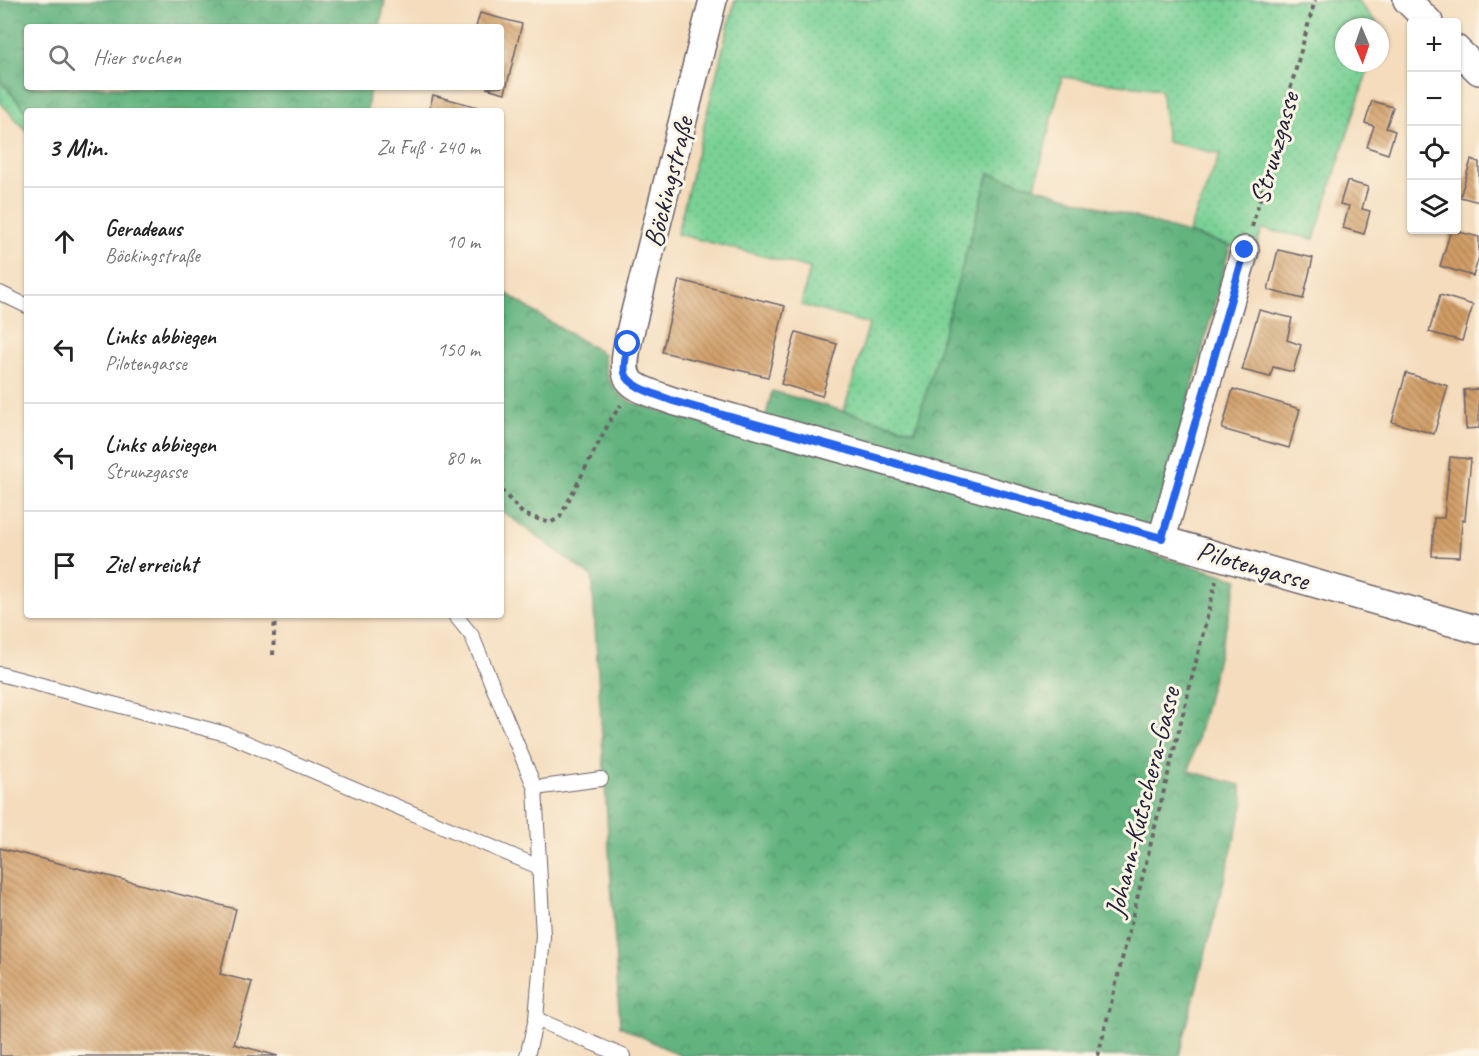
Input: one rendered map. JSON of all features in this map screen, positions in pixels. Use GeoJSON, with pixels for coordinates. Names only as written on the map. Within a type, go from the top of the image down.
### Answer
{"type":"FeatureCollection","features":[{"type":"Feature","properties":{"kind":"street","name":"Böckingstraße"},"geometry":{"type":"LineString","coordinates":[[630,375],[633,320],[714,0]]}},
{"type":"Feature","properties":{"kind":"street"},"geometry":{"type":"LineString","coordinates":[[1407,0],[1426,18]]}},
{"type":"Feature","properties":{"kind":"street"},"geometry":{"type":"LineString","coordinates":[[1461,54],[1479,71]]}},
{"type":"Feature","properties":{"kind":"street"},"geometry":{"type":"LineString","coordinates":[[1162,538],[1245,250]]}},
{"type":"Feature","properties":{"kind":"street","name":"Pilotengasse"},"geometry":{"type":"LineString","coordinates":[[630,375],[673,401],[1162,538],[1479,630]]}},
{"type":"Feature","properties":{"kind":"lane"},"geometry":{"type":"LineString","coordinates":[[0,293],[24,305]]}},
{"type":"Feature","properties":{"kind":"lane"},"geometry":{"type":"LineString","coordinates":[[457,618],[472,636],[535,788],[543,936],[536,1019],[527,1056]]}},
{"type":"Feature","properties":{"kind":"lane"},"geometry":{"type":"LineString","coordinates":[[0,674],[226,734],[539,867]]}},
{"type":"Feature","properties":{"kind":"lane"},"geometry":{"type":"LineString","coordinates":[[535,788],[601,779]]}},
{"type":"Feature","properties":{"kind":"lane"},"geometry":{"type":"LineString","coordinates":[[536,1019],[623,1056]]}},
{"type":"Feature","properties":{"kind":"path","name":"Strunzgasse"},"geometry":{"type":"LineString","coordinates":[[1245,250],[1315,0]]}},
{"type":"Feature","properties":{"kind":"path"},"geometry":{"type":"LineString","coordinates":[[504,493],[523,514],[550,523],[560,517],[611,419],[630,375]]}},
{"type":"Feature","properties":{"kind":"path","name":"Johann-Kutschera-Gasse"},"geometry":{"type":"LineString","coordinates":[[1098,1056],[1222,557]]}},
{"type":"Feature","properties":{"kind":"path"},"geometry":{"type":"LineString","coordinates":[[273,655],[275,618]]}},
{"type":"Feature","properties":{"kind":"green space"},"geometry":{"type":"Polygon","coordinates":[[[0,0],[385,0],[381,24],[24,24],[24,90],[370,90],[367,108],[24,108],[0,80],[0,0]]]}},
{"type":"Feature","properties":{"kind":"green space"},"geometry":{"type":"Polygon","coordinates":[[[735,0],[1357,0],[1372,18],[1335,18],[1335,72],[1367,72],[1314,239],[1262,229],[1254,253],[1188,233],[1220,154],[1167,142],[1161,89],[1062,77],[1035,187],[989,173],[916,431],[844,411],[869,324],[801,305],[810,268],[677,234],[735,0]]]}},
{"type":"Feature","properties":{"kind":"green space"},"geometry":{"type":"Polygon","coordinates":[[[0,80],[24,108],[24,128],[0,102],[0,80]]]}},
{"type":"Feature","properties":{"kind":"green space"},"geometry":{"type":"Polygon","coordinates":[[[989,173],[1230,246],[1148,553],[1238,579],[1189,771],[1240,785],[1244,802],[1179,1056],[681,1056],[620,1026],[592,577],[504,512],[504,292],[604,354],[606,370],[611,383],[620,394],[633,403],[760,440],[772,391],[915,431],[989,173]]]}},
{"type":"Feature","properties":{"kind":"building"},"geometry":{"type":"Polygon","coordinates":[[[480,13],[522,24],[505,93],[494,90],[504,90],[504,24],[477,24],[480,13]]]}},
{"type":"Feature","properties":{"kind":"building"},"geometry":{"type":"Polygon","coordinates":[[[433,95],[478,107],[478,108],[430,108],[433,95]]]}},
{"type":"Feature","properties":{"kind":"building"},"geometry":{"type":"Polygon","coordinates":[[[1372,101],[1393,107],[1386,128],[1395,131],[1388,154],[1367,147],[1374,126],[1365,123],[1372,101]]]}},
{"type":"Feature","properties":{"kind":"building"},"geometry":{"type":"Polygon","coordinates":[[[1471,160],[1479,162],[1479,202],[1461,197],[1471,160]]]}},
{"type":"Feature","properties":{"kind":"building"},"geometry":{"type":"Polygon","coordinates":[[[1347,181],[1368,187],[1362,209],[1370,211],[1364,234],[1343,228],[1349,206],[1340,204],[1347,181]]]}},
{"type":"Feature","properties":{"kind":"building"},"geometry":{"type":"Polygon","coordinates":[[[1461,232],[1479,237],[1479,257],[1473,276],[1440,266],[1450,234],[1461,232]]]}},
{"type":"Feature","properties":{"kind":"building"},"geometry":{"type":"Polygon","coordinates":[[[1278,250],[1313,258],[1303,299],[1268,290],[1278,250]]]}},
{"type":"Feature","properties":{"kind":"building"},"geometry":{"type":"Polygon","coordinates":[[[679,280],[785,306],[768,377],[662,352],[679,280]]]}},
{"type":"Feature","properties":{"kind":"building"},"geometry":{"type":"Polygon","coordinates":[[[1440,295],[1473,305],[1462,341],[1429,332],[1440,295]]]}},
{"type":"Feature","properties":{"kind":"building"},"geometry":{"type":"Polygon","coordinates":[[[1259,310],[1292,318],[1287,340],[1301,345],[1293,372],[1273,367],[1270,377],[1242,370],[1259,310]]]}},
{"type":"Feature","properties":{"kind":"building"},"geometry":{"type":"Polygon","coordinates":[[[796,332],[837,344],[822,396],[781,384],[796,332]]]}},
{"type":"Feature","properties":{"kind":"building"},"geometry":{"type":"Polygon","coordinates":[[[1406,373],[1448,386],[1434,434],[1392,422],[1406,373]]]}},
{"type":"Feature","properties":{"kind":"building"},"geometry":{"type":"Polygon","coordinates":[[[1233,389],[1300,409],[1289,448],[1222,429],[1233,389]]]}},
{"type":"Feature","properties":{"kind":"building"},"geometry":{"type":"Polygon","coordinates":[[[1479,389],[1479,428],[1466,429],[1464,390],[1479,389]]]}},
{"type":"Feature","properties":{"kind":"building"},"geometry":{"type":"Polygon","coordinates":[[[1450,457],[1471,459],[1465,520],[1462,520],[1460,557],[1432,556],[1434,518],[1444,518],[1450,457]]]}},
{"type":"Feature","properties":{"kind":"building"},"geometry":{"type":"Polygon","coordinates":[[[0,848],[236,909],[220,974],[252,982],[234,1044],[278,1056],[0,1056],[0,848]]]}},
{"type":"Feature","properties":{"kind":"route"},"geometry":{"type":"LineString","coordinates":[[628,344],[625,365],[627,378],[635,385],[673,401],[1162,538],[1245,250]]}}]}
